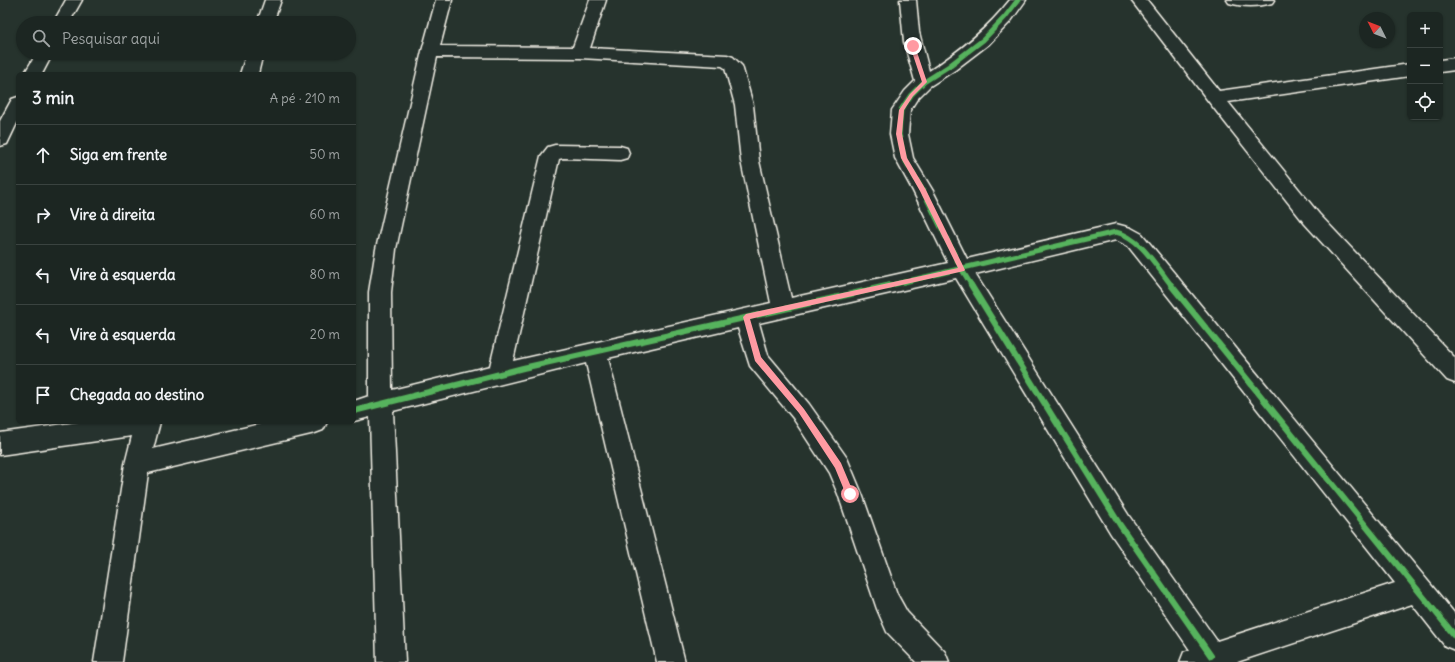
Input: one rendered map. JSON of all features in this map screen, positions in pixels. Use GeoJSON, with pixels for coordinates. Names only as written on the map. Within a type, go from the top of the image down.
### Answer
{"type":"FeatureCollection","features":[{"type":"Feature","properties":{"kind":"street"},"geometry":{"type":"LineString","coordinates":[[65,16],[74,0]]}},
{"type":"Feature","properties":{"kind":"street"},"geometry":{"type":"LineString","coordinates":[[267,16],[273,0]]}},
{"type":"Feature","properties":{"kind":"street"},"geometry":{"type":"LineString","coordinates":[[391,662],[381,403],[380,292],[386,249],[430,51],[444,0]]}},
{"type":"Feature","properties":{"kind":"street"},"geometry":{"type":"LineString","coordinates":[[580,54],[598,0]]}},
{"type":"Feature","properties":{"kind":"street"},"geometry":{"type":"LineString","coordinates":[[908,0],[908,17],[913,46],[924,82]]}},
{"type":"Feature","properties":{"kind":"street"},"geometry":{"type":"LineString","coordinates":[[1018,0],[1006,17],[983,40],[949,66],[924,82],[911,95],[901,110],[899,134],[904,158],[923,190],[962,270],[1202,659],[1418,589]]}},
{"type":"Feature","properties":{"kind":"street"},"geometry":{"type":"LineString","coordinates":[[1139,0],[1312,219],[1455,373]]}},
{"type":"Feature","properties":{"kind":"street"},"geometry":{"type":"LineString","coordinates":[[1235,0],[1266,0]]}},
{"type":"Feature","properties":{"kind":"street"},"geometry":{"type":"LineString","coordinates":[[430,51],[580,54],[727,61],[733,66],[744,105],[750,161],[782,309]]}},
{"type":"Feature","properties":{"kind":"street"},"geometry":{"type":"LineString","coordinates":[[34,72],[41,60]]}},
{"type":"Feature","properties":{"kind":"street"},"geometry":{"type":"LineString","coordinates":[[249,72],[253,60]]}},
{"type":"Feature","properties":{"kind":"street"},"geometry":{"type":"LineString","coordinates":[[1443,66],[1455,64]]}},
{"type":"Feature","properties":{"kind":"street"},"geometry":{"type":"LineString","coordinates":[[1215,98],[1407,70]]}},
{"type":"Feature","properties":{"kind":"street"},"geometry":{"type":"LineString","coordinates":[[0,139],[16,107]]}},
{"type":"Feature","properties":{"kind":"street"},"geometry":{"type":"LineString","coordinates":[[499,374],[550,156],[555,152],[564,151],[620,153]]}},
{"type":"Feature","properties":{"kind":"street"},"geometry":{"type":"LineString","coordinates":[[356,410],[499,374],[746,317],[962,270],[1116,232],[1129,236],[1140,246],[1455,636]]}},
{"type":"Feature","properties":{"kind":"street"},"geometry":{"type":"LineString","coordinates":[[746,317],[758,359],[801,411],[838,466],[850,494],[886,600],[897,622],[935,662]]}},
{"type":"Feature","properties":{"kind":"street"},"geometry":{"type":"LineString","coordinates":[[594,352],[671,662]]}},
{"type":"Feature","properties":{"kind":"street"},"geometry":{"type":"LineString","coordinates":[[0,444],[135,424]]}},
{"type":"Feature","properties":{"kind":"street"},"geometry":{"type":"LineString","coordinates":[[108,662],[136,464],[147,424]]}},
{"type":"Feature","properties":{"kind":"street"},"geometry":{"type":"LineString","coordinates":[[136,464],[306,424]]}},
{"type":"Feature","properties":{"kind":"cycle path"},"geometry":{"type":"LineString","coordinates":[[1018,0],[1005,17],[983,40],[949,66],[924,82],[911,95],[901,110],[899,134],[904,158],[923,191],[962,270],[1120,525],[1211,656]]}},
{"type":"Feature","properties":{"kind":"cycle path"},"geometry":{"type":"LineString","coordinates":[[356,410],[523,368],[1116,232],[1124,234],[1135,240],[1455,636]]}},
{"type":"Feature","properties":{"kind":"route"},"geometry":{"type":"LineString","coordinates":[[850,494],[838,466],[801,411],[768,373],[758,359],[746,317],[962,270],[923,190],[904,158],[899,134],[901,110],[911,95],[924,82],[913,46]]}}]}
